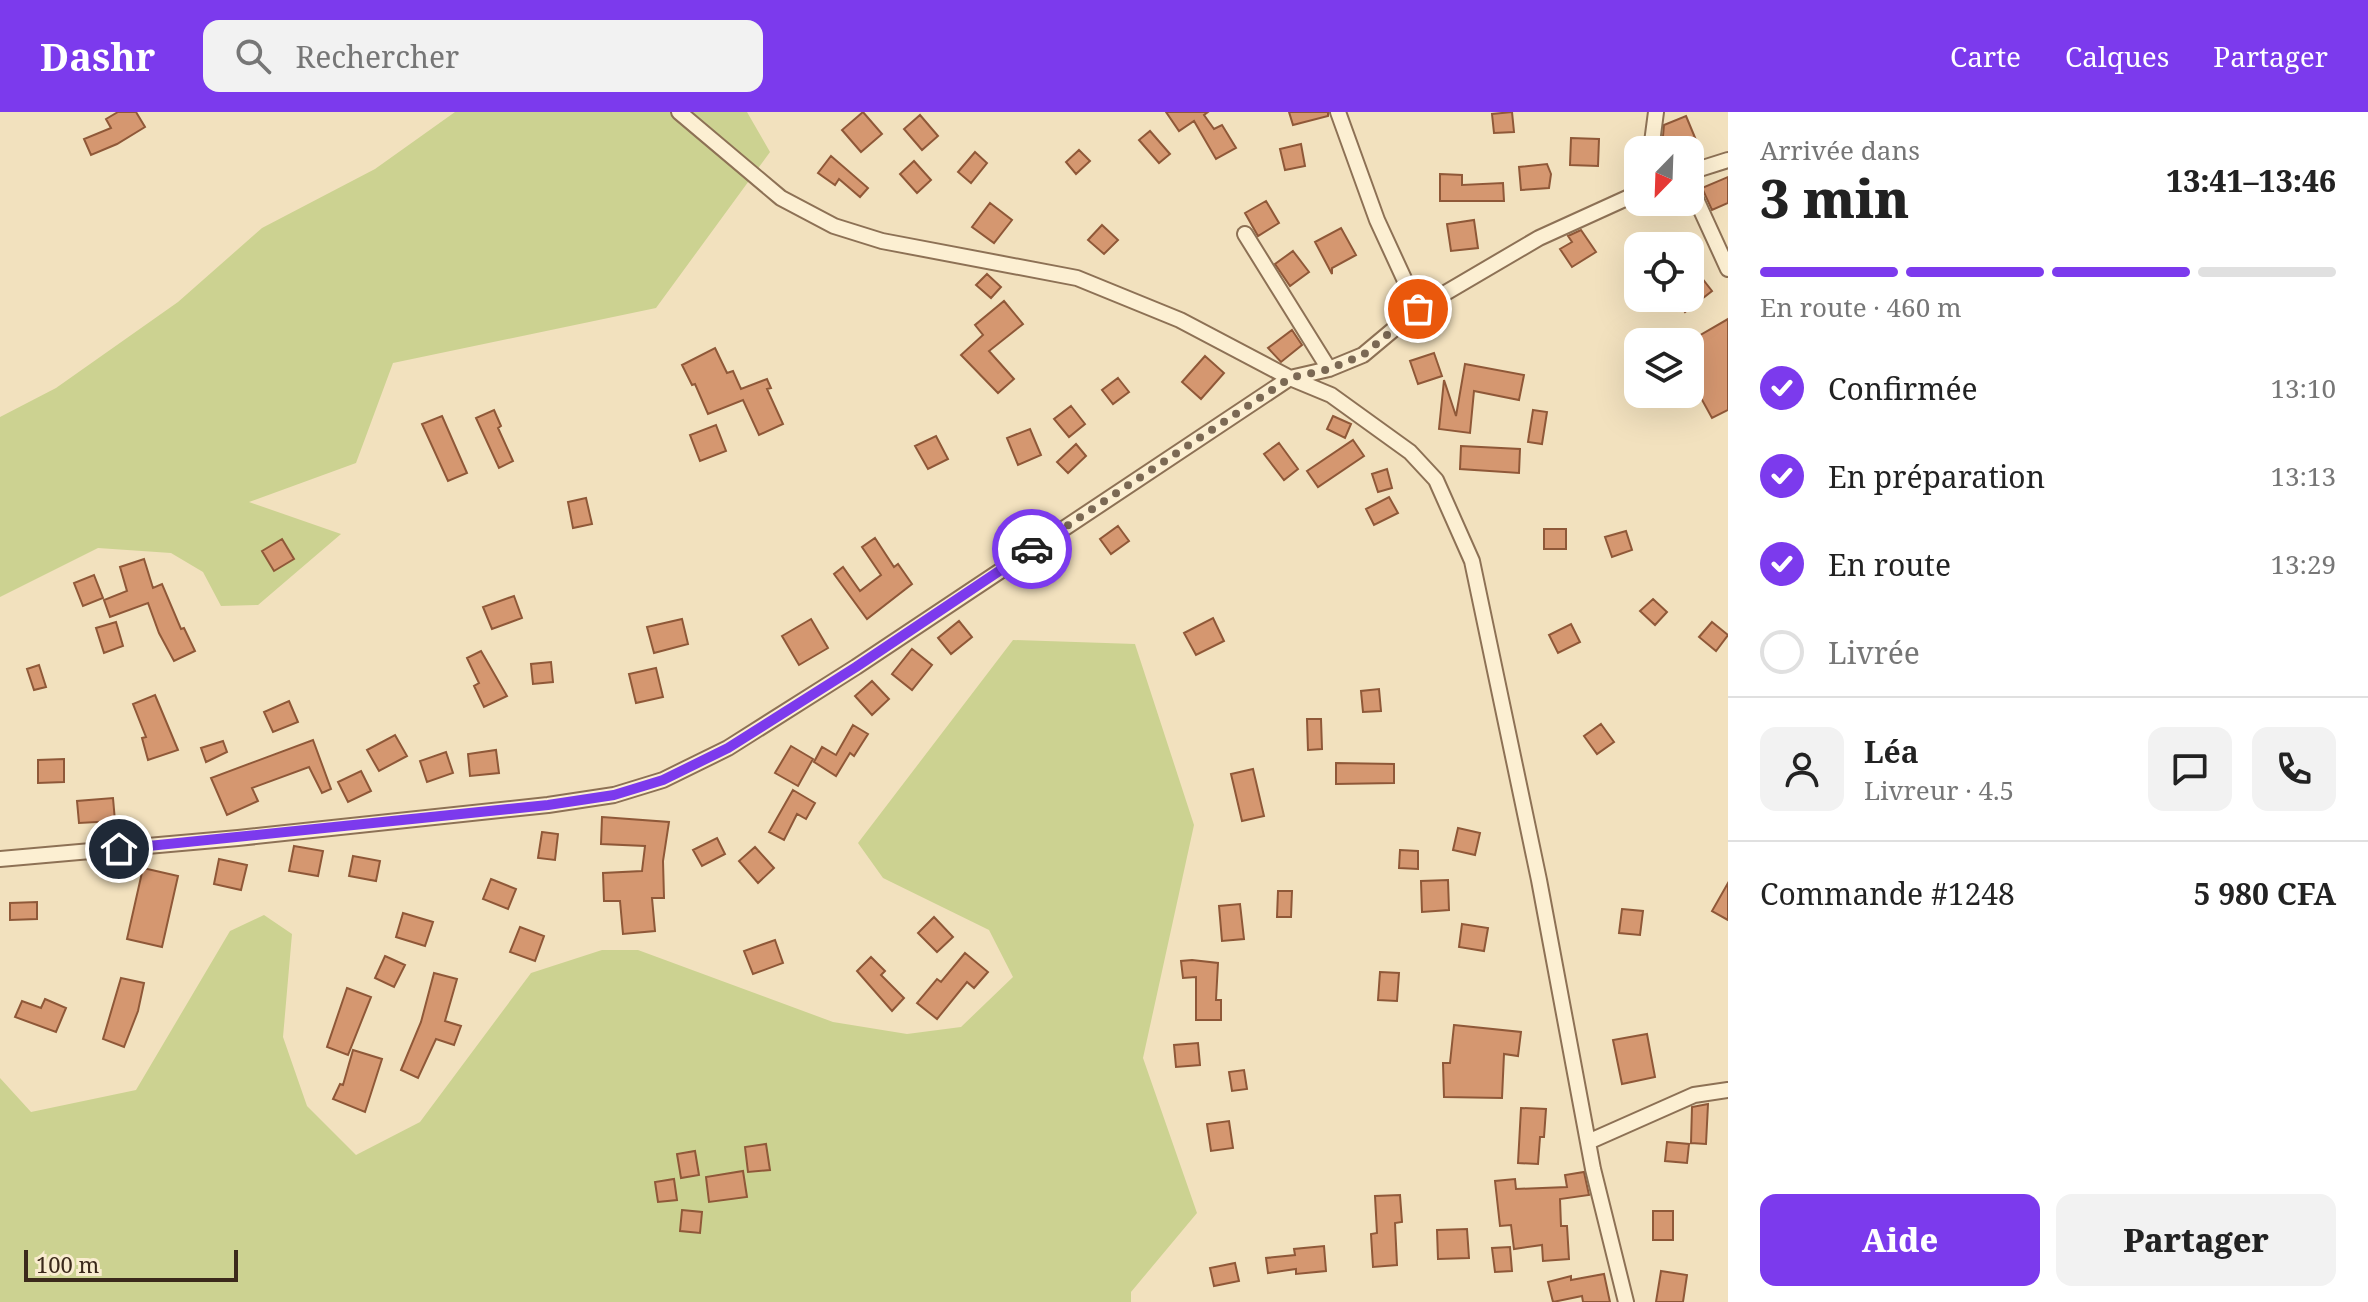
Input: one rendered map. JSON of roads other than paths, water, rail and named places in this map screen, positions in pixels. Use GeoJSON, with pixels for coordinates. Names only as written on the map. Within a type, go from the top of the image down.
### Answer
{"type":"FeatureCollection","features":[{"type":"Feature","properties":{"kind":"street"},"geometry":{"type":"LineString","coordinates":[[679,112],[781,198],[834,226],[882,241],[1077,278],[1180,320],[1290,378],[1331,395],[1410,452],[1436,480],[1472,561],[1542,895],[1607,1234],[1626,1302]]}},
{"type":"Feature","properties":{"kind":"street"},"geometry":{"type":"LineString","coordinates":[[1338,112],[1377,220],[1418,309]]}},
{"type":"Feature","properties":{"kind":"street"},"geometry":{"type":"LineString","coordinates":[[1653,136],[1656,112]]}},
{"type":"Feature","properties":{"kind":"street"},"geometry":{"type":"LineString","coordinates":[[1704,168],[1728,160]]}},
{"type":"Feature","properties":{"kind":"street"},"geometry":{"type":"LineString","coordinates":[[0,859],[238,838],[548,805],[614,795],[663,780],[728,748],[856,667],[1290,378],[1329,369],[1363,355],[1418,309],[1539,238],[1624,199]]}},
{"type":"Feature","properties":{"kind":"street"},"geometry":{"type":"LineString","coordinates":[[1704,216],[1728,269]]}},
{"type":"Feature","properties":{"kind":"street"},"geometry":{"type":"LineString","coordinates":[[1245,234],[1329,369]]}},
{"type":"Feature","properties":{"kind":"street"},"geometry":{"type":"LineString","coordinates":[[1588,1142],[1694,1095],[1728,1090]]}}]}
